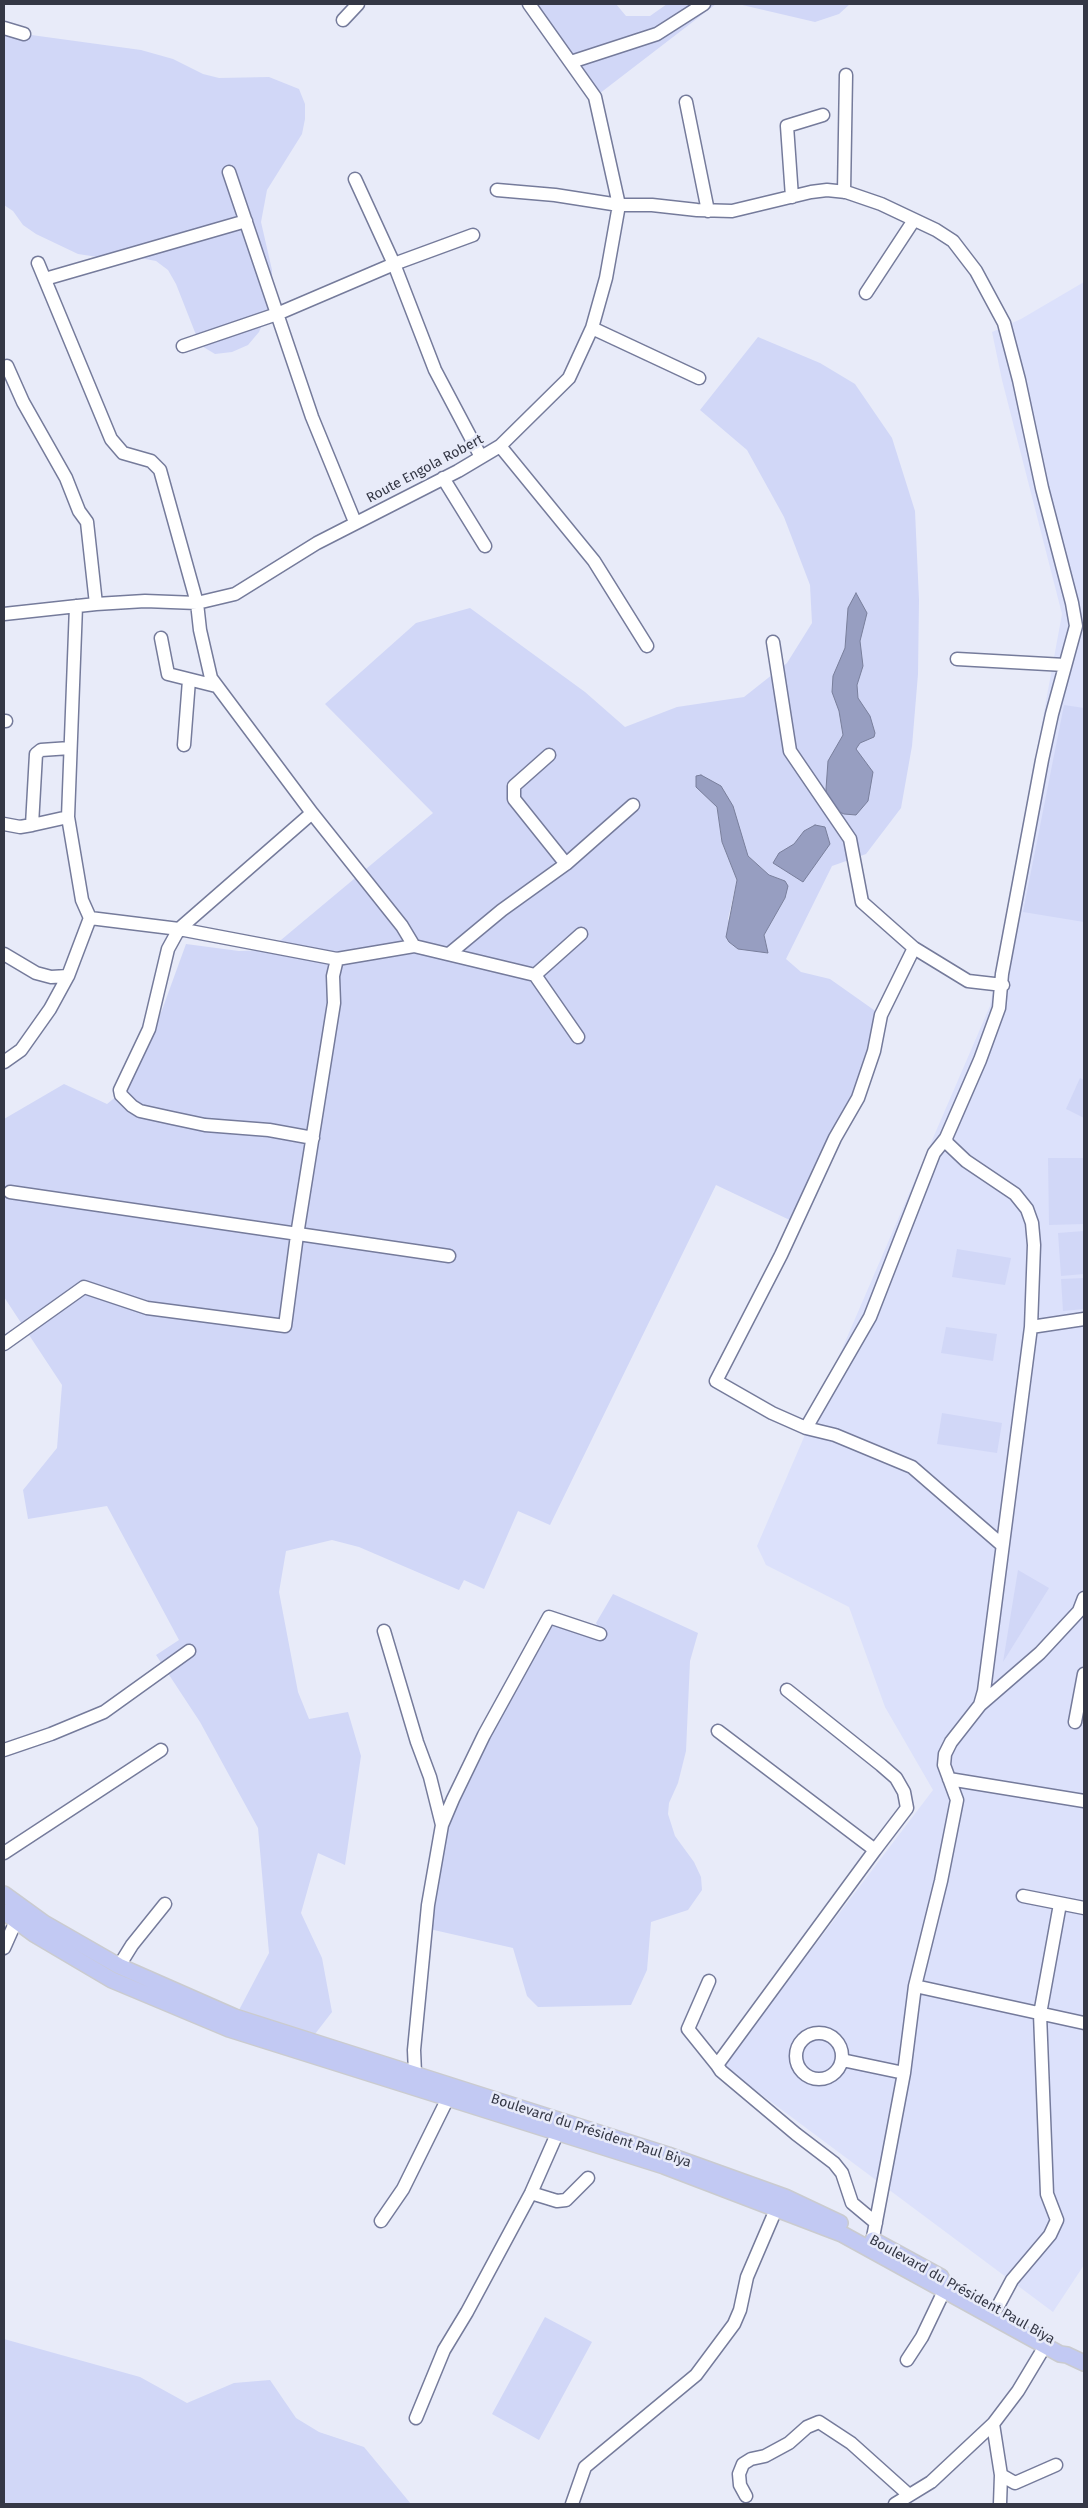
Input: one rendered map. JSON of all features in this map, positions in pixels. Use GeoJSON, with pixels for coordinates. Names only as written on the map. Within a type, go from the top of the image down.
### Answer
{"type":"FeatureCollection","features":[{"type":"Feature","properties":{"kind":"main road","name":"Boulevard du Président Paul Biya"},"geometry":{"type":"LineString","coordinates":[[4,1894],[14,1913],[34,1934],[112,1980],[229,2029],[557,2134],[664,2166],[777,2207],[871,2245],[944,2291],[1060,2354],[1067,2354]]}},
{"type":"Feature","properties":{"kind":"main road","name":"Boulevard du Président Paul Biya"},"geometry":{"type":"LineString","coordinates":[[14,1913],[44,1923],[119,1966],[235,2017],[668,2155],[785,2197],[871,2245],[997,2308],[1052,2338],[1067,2354]]}},
{"type":"Feature","properties":{"kind":"main road"},"geometry":{"type":"LineString","coordinates":[[1067,2354],[1084,2363]]}},
{"type":"Feature","properties":{"kind":"street"},"geometry":{"type":"LineString","coordinates":[[343,20],[358,4]]}},
{"type":"Feature","properties":{"kind":"street","name":"Route Engola Robert"},"geometry":{"type":"LineString","coordinates":[[4,614],[96,604],[145,601],[197,603],[235,594],[354,522],[443,478],[500,446],[570,378],[592,328],[606,278],[619,205],[595,97],[529,4]]}},
{"type":"Feature","properties":{"kind":"street"},"geometry":{"type":"LineString","coordinates":[[571,62],[657,34],[704,4]]}},
{"type":"Feature","properties":{"kind":"street"},"geometry":{"type":"LineString","coordinates":[[4,28],[24,34]]}},
{"type":"Feature","properties":{"kind":"street"},"geometry":{"type":"LineString","coordinates":[[844,192],[846,75]]}},
{"type":"Feature","properties":{"kind":"street"},"geometry":{"type":"LineString","coordinates":[[686,102],[708,211]]}},
{"type":"Feature","properties":{"kind":"street"},"geometry":{"type":"LineString","coordinates":[[792,197],[787,126],[823,115]]}},
{"type":"Feature","properties":{"kind":"street"},"geometry":{"type":"LineString","coordinates":[[229,172],[312,417],[354,522]]}},
{"type":"Feature","properties":{"kind":"street"},"geometry":{"type":"LineString","coordinates":[[355,179],[394,264],[435,370],[482,457]]}},
{"type":"Feature","properties":{"kind":"street"},"geometry":{"type":"LineString","coordinates":[[496,190],[555,195],[619,205],[652,205],[708,211],[747,209],[827,190],[844,192],[881,204],[936,230],[953,241],[964,254],[1000,313],[1019,380],[1080,628],[1065,665],[1042,760],[1002,974],[1003,985],[993,1030],[946,1138],[934,1153],[870,1317],[806,1428]]}},
{"type":"Feature","properties":{"kind":"street"},"geometry":{"type":"LineString","coordinates":[[866,293],[914,220]]}},
{"type":"Feature","properties":{"kind":"street"},"geometry":{"type":"LineString","coordinates":[[45,279],[246,222]]}},
{"type":"Feature","properties":{"kind":"street"},"geometry":{"type":"LineString","coordinates":[[183,346],[277,314],[394,264],[473,235]]}},
{"type":"Feature","properties":{"kind":"street"},"geometry":{"type":"LineString","coordinates":[[38,264],[111,439],[124,453],[151,461],[160,470],[197,603],[200,630],[212,678],[216,686],[312,813],[402,926],[414,946]]}},
{"type":"Feature","properties":{"kind":"street"},"geometry":{"type":"LineString","coordinates":[[592,328],[699,378]]}},
{"type":"Feature","properties":{"kind":"street"},"geometry":{"type":"LineString","coordinates":[[7,366],[23,402],[66,478],[79,511],[87,522],[96,604]]}},
{"type":"Feature","properties":{"kind":"street"},"geometry":{"type":"LineString","coordinates":[[500,446],[594,561],[647,646]]}},
{"type":"Feature","properties":{"kind":"street"},"geometry":{"type":"LineString","coordinates":[[443,478],[485,546]]}},
{"type":"Feature","properties":{"kind":"street"},"geometry":{"type":"LineString","coordinates":[[4,1062],[21,1050],[50,1009],[68,976],[90,918],[82,900],[68,817],[76,606]]}},
{"type":"Feature","properties":{"kind":"street"},"geometry":{"type":"LineString","coordinates":[[161,638],[168,674],[216,686]]}},
{"type":"Feature","properties":{"kind":"street"},"geometry":{"type":"LineString","coordinates":[[773,642],[790,751],[850,840],[862,902],[914,948],[968,981],[1003,985]]}},
{"type":"Feature","properties":{"kind":"street"},"geometry":{"type":"LineString","coordinates":[[957,659],[1065,665]]}},
{"type":"Feature","properties":{"kind":"street"},"geometry":{"type":"LineString","coordinates":[[184,744],[189,680]]}},
{"type":"Feature","properties":{"kind":"street"},"geometry":{"type":"LineString","coordinates":[[32,825],[36,754],[41,750],[70,748]]}},
{"type":"Feature","properties":{"kind":"street"},"geometry":{"type":"LineString","coordinates":[[549,755],[514,786],[514,799],[566,864]]}},
{"type":"Feature","properties":{"kind":"street"},"geometry":{"type":"LineString","coordinates":[[450,954],[502,910],[566,864],[633,805]]}},
{"type":"Feature","properties":{"kind":"street"},"geometry":{"type":"LineString","coordinates":[[312,813],[179,929],[168,949],[149,1029],[120,1090],[121,1095],[140,1111],[205,1125],[268,1130],[313,1138]]}},
{"type":"Feature","properties":{"kind":"street"},"geometry":{"type":"LineString","coordinates":[[4,824],[20,827],[68,817]]}},
{"type":"Feature","properties":{"kind":"street"},"geometry":{"type":"LineString","coordinates":[[90,918],[179,929],[337,959],[414,946],[450,954],[535,975],[578,1037]]}},
{"type":"Feature","properties":{"kind":"street"},"geometry":{"type":"LineString","coordinates":[[535,975],[581,934]]}},
{"type":"Feature","properties":{"kind":"street"},"geometry":{"type":"LineString","coordinates":[[914,948],[881,1015],[874,1051],[858,1098],[836,1138],[781,1255],[716,1381],[772,1413],[806,1428],[836,1435],[912,1467],[1002,1545]]}},
{"type":"Feature","properties":{"kind":"street"},"geometry":{"type":"LineString","coordinates":[[4,954],[36,973],[51,978],[68,976]]}},
{"type":"Feature","properties":{"kind":"street"},"geometry":{"type":"LineString","coordinates":[[4,1344],[84,1287],[147,1308],[285,1326],[297,1235],[334,1003],[333,976],[337,959]]}},
{"type":"Feature","properties":{"kind":"street"},"geometry":{"type":"LineString","coordinates":[[946,1138],[947,1143],[966,1161],[1015,1194],[1027,1209],[1032,1223],[1034,1245],[1031,1328],[989,1659],[980,1705]]}},
{"type":"Feature","properties":{"kind":"street"},"geometry":{"type":"LineString","coordinates":[[10,1192],[449,1256]]}},
{"type":"Feature","properties":{"kind":"street"},"geometry":{"type":"LineString","coordinates":[[1031,1328],[1084,1319]]}},
{"type":"Feature","properties":{"kind":"street"},"geometry":{"type":"LineString","coordinates":[[871,2245],[904,2074],[915,1986],[941,1881],[957,1800],[944,1765],[945,1754],[950,1742],[980,1705],[1040,1653],[1079,1611],[1084,1598]]}},
{"type":"Feature","properties":{"kind":"street"},"geometry":{"type":"LineString","coordinates":[[415,2073],[414,2050],[425,1928],[442,1826],[484,1735],[549,1617],[600,1634]]}},
{"type":"Feature","properties":{"kind":"street"},"geometry":{"type":"LineString","coordinates":[[384,1631],[417,1742],[430,1777],[442,1826]]}},
{"type":"Feature","properties":{"kind":"street"},"geometry":{"type":"LineString","coordinates":[[4,1750],[52,1734],[104,1712],[189,1651]]}},
{"type":"Feature","properties":{"kind":"street"},"geometry":{"type":"LineString","coordinates":[[1075,1722],[1084,1674]]}},
{"type":"Feature","properties":{"kind":"street"},"geometry":{"type":"LineString","coordinates":[[717,2065],[907,1808],[904,1792],[896,1778],[788,1690]]}},
{"type":"Feature","properties":{"kind":"street"},"geometry":{"type":"LineString","coordinates":[[718,1731],[875,1850]]}},
{"type":"Feature","properties":{"kind":"street"},"geometry":{"type":"LineString","coordinates":[[4,1853],[161,1750]]}},
{"type":"Feature","properties":{"kind":"street"},"geometry":{"type":"LineString","coordinates":[[949,1779],[1084,1802]]}},
{"type":"Feature","properties":{"kind":"street"},"geometry":{"type":"LineString","coordinates":[[1023,1896],[1084,1908]]}},
{"type":"Feature","properties":{"kind":"street"},"geometry":{"type":"LineString","coordinates":[[119,1966],[132,1945],[165,1904]]}},
{"type":"Feature","properties":{"kind":"street"},"geometry":{"type":"LineString","coordinates":[[997,2308],[1012,2280],[1050,2235],[1057,2220],[1047,2194],[1040,2014],[1060,1904]]}},
{"type":"Feature","properties":{"kind":"street"},"geometry":{"type":"LineString","coordinates":[[4,1948],[14,1913]]}},
{"type":"Feature","properties":{"kind":"street"},"geometry":{"type":"LineString","coordinates":[[709,1981],[688,2030],[721,2071],[834,2163],[842,2173],[852,2203],[876,2223]]}},
{"type":"Feature","properties":{"kind":"street"},"geometry":{"type":"LineString","coordinates":[[915,1986],[1084,2023]]}},
{"type":"Feature","properties":{"kind":"street"},"geometry":{"type":"LineString","coordinates":[[842,2060],[904,2074]]}},
{"type":"Feature","properties":{"kind":"street"},"geometry":{"type":"LineString","coordinates":[[381,2221],[403,2189],[448,2098]]}},
{"type":"Feature","properties":{"kind":"street"},"geometry":{"type":"LineString","coordinates":[[416,2418],[444,2350],[467,2312],[531,2193],[557,2134]]}},
{"type":"Feature","properties":{"kind":"street"},"geometry":{"type":"LineString","coordinates":[[531,2193],[557,2201],[566,2200],[588,2178]]}},
{"type":"Feature","properties":{"kind":"street"},"geometry":{"type":"LineString","coordinates":[[572,2504],[585,2467],[696,2375],[734,2324],[740,2310],[747,2277],[777,2207]]}},
{"type":"Feature","properties":{"kind":"street"},"geometry":{"type":"LineString","coordinates":[[907,2360],[922,2337],[944,2291]]}},
{"type":"Feature","properties":{"kind":"street"},"geometry":{"type":"LineString","coordinates":[[894,2503],[931,2482],[993,2424],[1018,2392],[1045,2346]]}},
{"type":"Feature","properties":{"kind":"street"},"geometry":{"type":"LineString","coordinates":[[746,2496],[740,2485],[739,2474],[743,2464],[752,2459],[765,2456],[789,2443],[807,2427],[820,2422],[851,2443],[909,2495]]}},
{"type":"Feature","properties":{"kind":"street"},"geometry":{"type":"LineString","coordinates":[[993,2424],[1001,2475],[1000,2504]]}},
{"type":"Feature","properties":{"kind":"street"},"geometry":{"type":"LineString","coordinates":[[1001,2475],[1015,2483],[1056,2465]]}},
{"type":"Feature","properties":{"kind":"shaded area"},"geometry":{"type":"Polygon","coordinates":[[[529,4],[616,4],[626,16],[650,16],[667,4],[716,4],[595,97],[529,4]]]}},
{"type":"Feature","properties":{"kind":"shaded area"},"geometry":{"type":"Polygon","coordinates":[[[738,4],[850,4],[839,14],[815,22],[738,4]]]}},
{"type":"Feature","properties":{"kind":"shaded area"},"geometry":{"type":"Polygon","coordinates":[[[4,28],[24,34],[141,50],[173,59],[203,74],[219,78],[269,77],[299,89],[305,104],[302,134],[267,190],[261,222],[272,270],[272,301],[259,332],[248,345],[232,352],[215,354],[200,345],[176,284],[168,270],[156,261],[140,258],[111,259],[78,254],[36,234],[23,225],[13,211],[4,205],[4,28]]]}},
{"type":"Feature","properties":{"kind":"shaded area"},"geometry":{"type":"Polygon","coordinates":[[[1084,282],[1084,2265],[1053,2312],[723,2066],[933,1790],[885,1707],[849,1607],[766,1565],[757,1546],[990,1006],[1062,614],[1002,380],[992,332],[1021,319],[1084,282]]]}},
{"type":"Feature","properties":{"kind":"shaded area"},"geometry":{"type":"Polygon","coordinates":[[[758,337],[820,363],[855,384],[892,438],[915,511],[919,600],[918,674],[912,746],[901,808],[866,854],[832,866],[786,959],[801,972],[830,979],[881,1015],[874,1051],[796,1223],[716,1185],[550,1525],[518,1511],[484,1589],[464,1580],[459,1590],[359,1547],[332,1540],[286,1551],[279,1592],[298,1692],[309,1719],[348,1712],[361,1756],[345,1865],[318,1853],[301,1913],[322,1958],[332,2012],[315,2034],[297,2051],[229,2029],[269,1953],[258,1828],[200,1722],[156,1655],[179,1640],[107,1506],[28,1519],[23,1490],[57,1448],[62,1385],[4,1297],[4,1119],[64,1084],[107,1104],[128,1087],[162,1010],[186,944],[239,951],[269,950],[433,813],[325,704],[416,623],[470,608],[585,692],[625,727],[677,707],[744,697],[787,663],[812,623],[810,585],[784,517],[747,450],[700,410],[758,337]],[[717,807],[722,842],[737,880],[728,919],[767,953],[764,935],[785,898],[785,881],[769,875],[748,856],[742,840],[717,807]]]}},
{"type":"Feature","properties":{"kind":"shaded area"},"geometry":{"type":"Polygon","coordinates":[[[856,593],[867,613],[860,641],[863,666],[857,685],[858,698],[870,716],[875,733],[874,737],[860,743],[856,749],[873,772],[868,801],[856,815],[844,814],[833,809],[827,801],[826,789],[828,761],[843,735],[839,711],[832,692],[833,676],[845,648],[848,608],[856,593]]]}},
{"type":"Feature","properties":{"kind":"shaded area"},"geometry":{"type":"Polygon","coordinates":[[[1064,705],[1084,708],[1084,922],[1023,912],[1064,705]]]}},
{"type":"Feature","properties":{"kind":"shaded area"},"geometry":{"type":"Polygon","coordinates":[[[701,775],[721,786],[733,806],[748,856],[769,875],[785,881],[788,886],[785,898],[764,935],[768,953],[738,949],[726,937],[737,880],[722,842],[717,807],[696,787],[696,776],[701,775]]]}},
{"type":"Feature","properties":{"kind":"shaded area"},"geometry":{"type":"Polygon","coordinates":[[[815,825],[825,827],[830,844],[803,882],[773,863],[779,853],[794,844],[804,831],[815,825]]]}},
{"type":"Feature","properties":{"kind":"shaded area"},"geometry":{"type":"Polygon","coordinates":[[[1080,1078],[1084,1080],[1084,1118],[1066,1109],[1080,1078]]]}},
{"type":"Feature","properties":{"kind":"shaded area"},"geometry":{"type":"Polygon","coordinates":[[[1048,1158],[1084,1158],[1084,1224],[1049,1225],[1048,1158]]]}},
{"type":"Feature","properties":{"kind":"shaded area"},"geometry":{"type":"Polygon","coordinates":[[[1084,1231],[1084,1274],[1061,1276],[1058,1233],[1084,1231]]]}},
{"type":"Feature","properties":{"kind":"shaded area"},"geometry":{"type":"Polygon","coordinates":[[[957,1249],[1011,1258],[1005,1285],[952,1277],[957,1249]]]}},
{"type":"Feature","properties":{"kind":"shaded area"},"geometry":{"type":"Polygon","coordinates":[[[1084,1278],[1084,1309],[1063,1311],[1061,1279],[1084,1278]]]}},
{"type":"Feature","properties":{"kind":"shaded area"},"geometry":{"type":"Polygon","coordinates":[[[946,1327],[997,1334],[993,1361],[941,1353],[946,1327]]]}},
{"type":"Feature","properties":{"kind":"shaded area"},"geometry":{"type":"Polygon","coordinates":[[[942,1413],[1002,1423],[997,1453],[937,1444],[942,1413]]]}},
{"type":"Feature","properties":{"kind":"shaded area"},"geometry":{"type":"Polygon","coordinates":[[[1018,1570],[1049,1588],[1003,1662],[1018,1570]]]}},
{"type":"Feature","properties":{"kind":"shaded area"},"geometry":{"type":"Polygon","coordinates":[[[613,1594],[698,1633],[690,1661],[686,1751],[678,1783],[669,1803],[668,1814],[675,1836],[694,1862],[701,1877],[702,1890],[688,1910],[651,1922],[647,1970],[631,2005],[538,2007],[527,1996],[513,1948],[425,1928],[440,1832],[549,1617],[600,1633],[596,1623],[613,1594]]]}},
{"type":"Feature","properties":{"kind":"shaded area"},"geometry":{"type":"Polygon","coordinates":[[[545,2317],[592,2342],[539,2440],[492,2414],[545,2317]]]}},
{"type":"Feature","properties":{"kind":"shaded area"},"geometry":{"type":"Polygon","coordinates":[[[4,2339],[140,2377],[187,2403],[234,2383],[270,2380],[296,2418],[319,2432],[364,2447],[411,2504],[4,2504],[4,2339]]]}}]}
